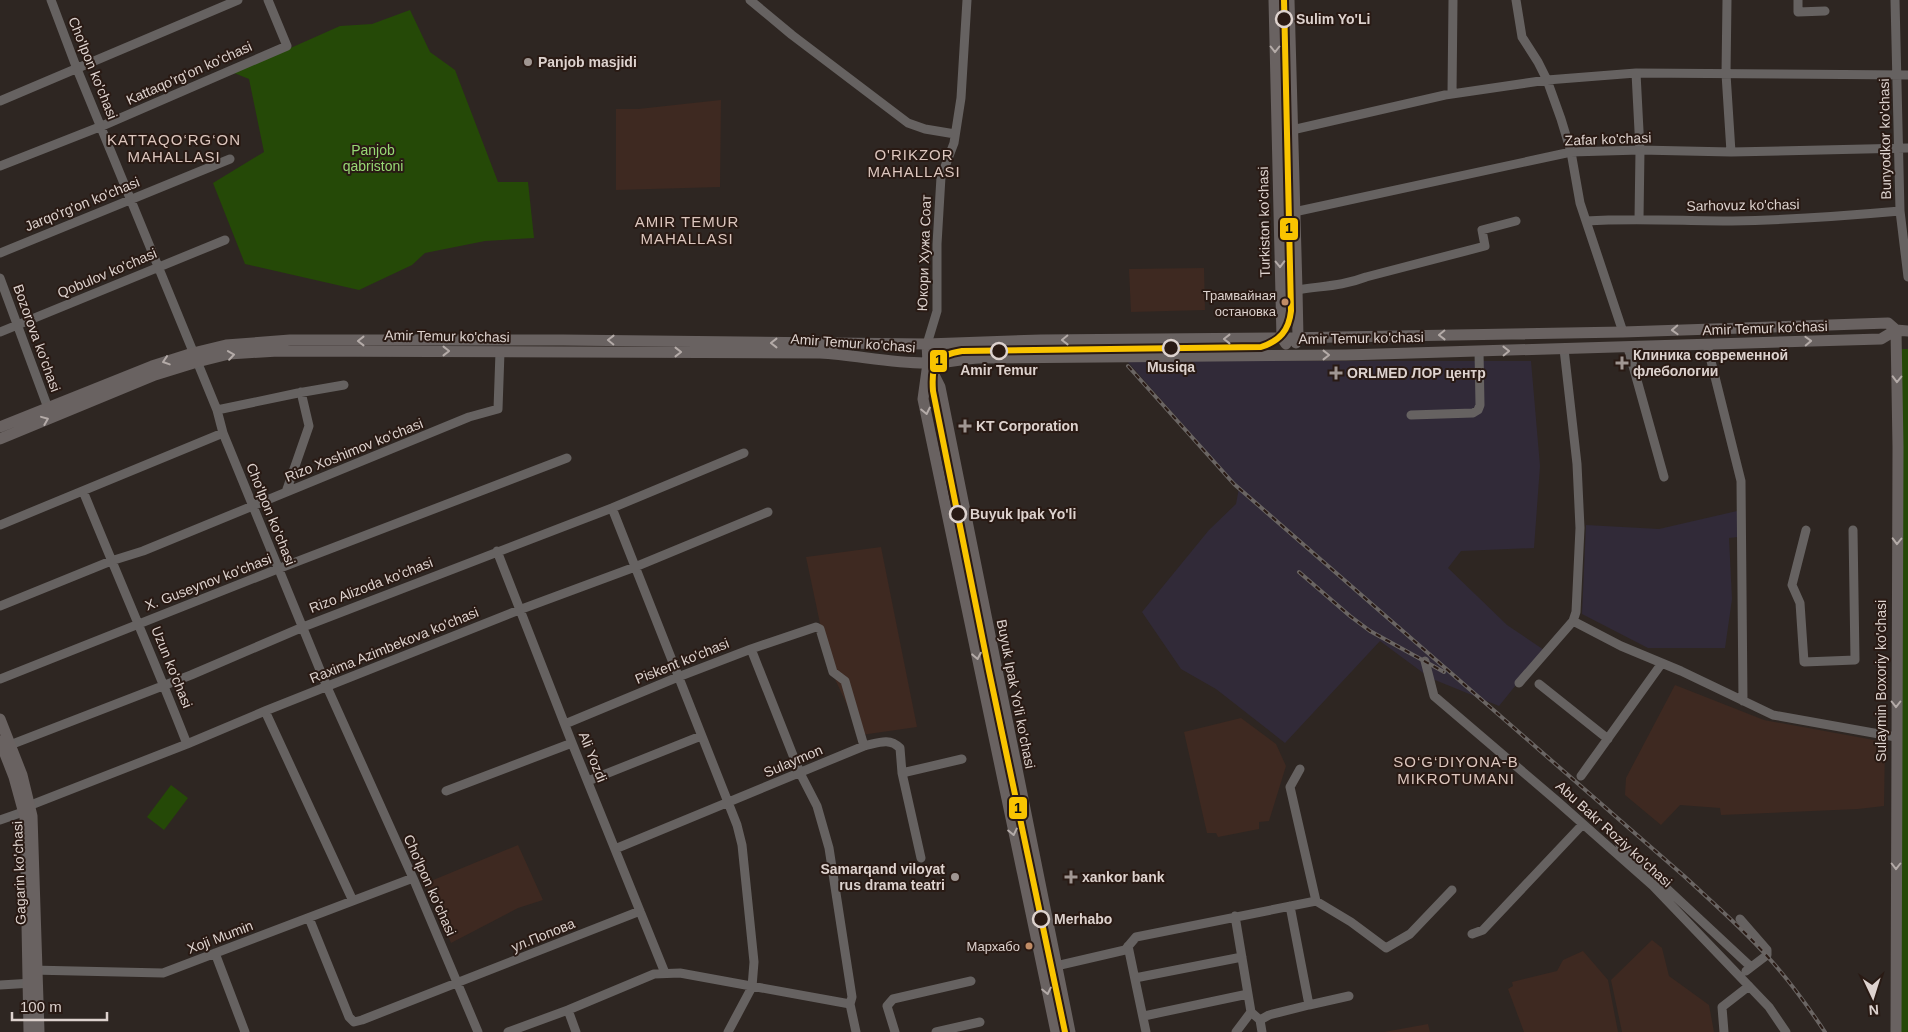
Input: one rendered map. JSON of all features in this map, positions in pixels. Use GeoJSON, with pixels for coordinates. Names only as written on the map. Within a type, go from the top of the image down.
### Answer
{"type":"FeatureCollection","features":[{"type":"Feature","properties":{"kind":"main road","name":"Turkiston ko'chasi"},"geometry":{"type":"LineString","coordinates":[[1274,0],[1282,338]]}},
{"type":"Feature","properties":{"kind":"main road"},"geometry":{"type":"LineString","coordinates":[[1289,0],[1298,338],[1292,354]]}},
{"type":"Feature","properties":{"kind":"main road","name":"Amir Temur ko'chasi"},"geometry":{"type":"LineString","coordinates":[[423,346],[564,340],[928,344],[1041,340],[1298,338],[1623,332],[1888,323],[1896,330]]}},
{"type":"Feature","properties":{"kind":"main road","name":"Amir Temur ko'chasi"},"geometry":{"type":"LineString","coordinates":[[0,439],[226,345],[290,340],[423,346],[500,352],[820,353],[928,364],[979,358],[1628,348],[1881,339],[1896,330],[1908,330]]}},
{"type":"Feature","properties":{"kind":"main road","name":"Sulaymin Boxoriy ko'chasi"},"geometry":{"type":"LineString","coordinates":[[1896,330],[1898,465],[1896,1032]]}},
{"type":"Feature","properties":{"kind":"main road"},"geometry":{"type":"LineString","coordinates":[[1282,338],[1292,354]]}},
{"type":"Feature","properties":{"kind":"main road","name":"Buyuk Ipak Yo'li ko'chasi"},"geometry":{"type":"LineString","coordinates":[[928,344],[928,364],[923,399],[1056,1032]]}},
{"type":"Feature","properties":{"kind":"main road","name":"Amir Temur ko'chasi"},"geometry":{"type":"LineString","coordinates":[[0,428],[152,366],[195,357]]}},
{"type":"Feature","properties":{"kind":"main road","name":"Buyuk Ipak Yo'li ko'chasi"},"geometry":{"type":"LineString","coordinates":[[928,364],[940,386],[1070,1032]]}},
{"type":"Feature","properties":{"kind":"main road","name":"Gagarin ko'chasi"},"geometry":{"type":"LineString","coordinates":[[0,719],[3,747],[27,809],[33,970],[29,1032]]}},
{"type":"Feature","properties":{"kind":"main road","name":"Gagarin ko'chasi"},"geometry":{"type":"LineString","coordinates":[[33,983],[39,1032]]}},
{"type":"Feature","properties":{"kind":"street","name":"Cho'lpon ko'chasi"},"geometry":{"type":"LineString","coordinates":[[51,0],[77,69],[217,410],[224,433],[278,569],[327,687],[413,878],[478,1032]]}},
{"type":"Feature","properties":{"kind":"street"},"geometry":{"type":"LineString","coordinates":[[0,101],[238,0]]}},
{"type":"Feature","properties":{"kind":"street","name":"Kattaqo'rg'on ko'chasi"},"geometry":{"type":"LineString","coordinates":[[0,166],[102,126],[287,46],[268,0]]}},
{"type":"Feature","properties":{"kind":"street"},"geometry":{"type":"LineString","coordinates":[[750,0],[792,35],[908,123],[955,134]]}},
{"type":"Feature","properties":{"kind":"street","name":"Юкори Хужа Соат"},"geometry":{"type":"LineString","coordinates":[[928,344],[937,312],[937,244],[941,177],[950,155],[961,98],[968,0]]}},
{"type":"Feature","properties":{"kind":"street"},"geometry":{"type":"LineString","coordinates":[[1452,94],[1453,0]]}},
{"type":"Feature","properties":{"kind":"street"},"geometry":{"type":"LineString","coordinates":[[1516,0],[1522,37],[1547,80],[1561,119],[1571,152],[1580,203],[1623,332]]}},
{"type":"Feature","properties":{"kind":"street"},"geometry":{"type":"LineString","coordinates":[[1727,0],[1726,74],[1731,152]]}},
{"type":"Feature","properties":{"kind":"street"},"geometry":{"type":"LineString","coordinates":[[1798,0],[1798,12],[1825,11]]}},
{"type":"Feature","properties":{"kind":"street","name":"Bunyodkor ko'chasi"},"geometry":{"type":"LineString","coordinates":[[1895,0],[1897,75],[1903,148],[1900,211],[1908,276]]}},
{"type":"Feature","properties":{"kind":"street"},"geometry":{"type":"LineString","coordinates":[[1292,130],[1452,94],[1547,80],[1636,73],[1908,74]]}},
{"type":"Feature","properties":{"kind":"street"},"geometry":{"type":"LineString","coordinates":[[1636,73],[1640,150],[1639,219]]}},
{"type":"Feature","properties":{"kind":"street","name":"Zafar ko'chasi"},"geometry":{"type":"LineString","coordinates":[[1294,212],[1571,152],[1640,150],[1731,152],[1903,148]]}},
{"type":"Feature","properties":{"kind":"street","name":"Jarqo'rg'on ko'chasi"},"geometry":{"type":"LineString","coordinates":[[0,253],[230,159]]}},
{"type":"Feature","properties":{"kind":"street","name":"Sarhovuz ko'chasi"},"geometry":{"type":"LineString","coordinates":[[1586,221],[1639,219],[1731,221],[1844,216],[1900,211]]}},
{"type":"Feature","properties":{"kind":"street"},"geometry":{"type":"LineString","coordinates":[[1297,290],[1350,283],[1366,277],[1485,246],[1482,230],[1516,221]]}},
{"type":"Feature","properties":{"kind":"street","name":"Qobulov ko'chasi"},"geometry":{"type":"LineString","coordinates":[[0,332],[225,240]]}},
{"type":"Feature","properties":{"kind":"street","name":"Bozorova ko'chasi"},"geometry":{"type":"LineString","coordinates":[[0,278],[48,408]]}},
{"type":"Feature","properties":{"kind":"street"},"geometry":{"type":"LineString","coordinates":[[1708,344],[1741,481],[1744,701]]}},
{"type":"Feature","properties":{"kind":"street"},"geometry":{"type":"LineString","coordinates":[[1628,348],[1664,477]]}},
{"type":"Feature","properties":{"kind":"street"},"geometry":{"type":"LineString","coordinates":[[1519,683],[1573,621],[1576,612],[1580,528],[1577,464],[1564,349]]}},
{"type":"Feature","properties":{"kind":"street"},"geometry":{"type":"LineString","coordinates":[[1411,415],[1473,414],[1478,410],[1480,405],[1479,351]]}},
{"type":"Feature","properties":{"kind":"street","name":"Rizo Xoshimov ko'chasi"},"geometry":{"type":"LineString","coordinates":[[0,606],[112,561],[143,551],[469,417],[498,409],[500,352]]}},
{"type":"Feature","properties":{"kind":"street"},"geometry":{"type":"LineString","coordinates":[[217,410],[344,385]]}},
{"type":"Feature","properties":{"kind":"street"},"geometry":{"type":"LineString","coordinates":[[286,492],[310,426],[301,392]]}},
{"type":"Feature","properties":{"kind":"street"},"geometry":{"type":"LineString","coordinates":[[0,525],[224,433]]}},
{"type":"Feature","properties":{"kind":"street","name":"Rizo Alizoda ko'chasi"},"geometry":{"type":"LineString","coordinates":[[3,747],[165,686],[303,626],[612,508],[744,453]]}},
{"type":"Feature","properties":{"kind":"street","name":"X. Guseynov ko'chasi"},"geometry":{"type":"LineString","coordinates":[[0,679],[278,569],[567,458]]}},
{"type":"Feature","properties":{"kind":"street","name":"Uzun ko'chasi"},"geometry":{"type":"LineString","coordinates":[[83,491],[140,623],[187,744]]}},
{"type":"Feature","properties":{"kind":"street"},"geometry":{"type":"LineString","coordinates":[[612,508],[737,825],[742,846],[754,962],[752,987],[728,1032]]}},
{"type":"Feature","properties":{"kind":"street","name":"Raxima Azimbekova ko'chasi"},"geometry":{"type":"LineString","coordinates":[[0,820],[264,711],[768,512]]}},
{"type":"Feature","properties":{"kind":"street"},"geometry":{"type":"LineString","coordinates":[[1806,530],[1792,584],[1800,603],[1804,662],[1856,660],[1853,620],[1853,530]]}},
{"type":"Feature","properties":{"kind":"street","name":"Ali Yozdi"},"geometry":{"type":"LineString","coordinates":[[497,551],[572,743],[666,974]]}},
{"type":"Feature","properties":{"kind":"street"},"geometry":{"type":"LineString","coordinates":[[1573,621],[1620,646],[1662,663],[1773,715],[1896,737]]}},
{"type":"Feature","properties":{"kind":"street","name":"Piskent ko'chasi"},"geometry":{"type":"LineString","coordinates":[[565,724],[678,677],[810,627],[816,627],[820,629],[832,672],[845,681],[864,746]]}},
{"type":"Feature","properties":{"kind":"street"},"geometry":{"type":"LineString","coordinates":[[751,649],[800,773],[817,806],[829,848],[852,997],[850,1004],[856,1032]]}},
{"type":"Feature","properties":{"kind":"street","name":"Abu Bakr Roziy ko'chasi"},"geometry":{"type":"LineString","coordinates":[[1425,661],[1434,696],[1653,886],[1769,1007],[1786,1032]]}},
{"type":"Feature","properties":{"kind":"street"},"geometry":{"type":"LineString","coordinates":[[1581,776],[1662,663]]}},
{"type":"Feature","properties":{"kind":"street"},"geometry":{"type":"LineString","coordinates":[[1539,684],[1608,739]]}},
{"type":"Feature","properties":{"kind":"street"},"geometry":{"type":"LineString","coordinates":[[264,711],[353,901]]}},
{"type":"Feature","properties":{"kind":"street"},"geometry":{"type":"LineString","coordinates":[[588,781],[701,736]]}},
{"type":"Feature","properties":{"kind":"street","name":"Sulaymon"},"geometry":{"type":"LineString","coordinates":[[615,849],[864,746],[886,741],[894,742],[900,748],[902,773]]}},
{"type":"Feature","properties":{"kind":"street"},"geometry":{"type":"LineString","coordinates":[[446,791],[572,743]]}},
{"type":"Feature","properties":{"kind":"street"},"geometry":{"type":"LineString","coordinates":[[921,858],[902,773],[962,759]]}},
{"type":"Feature","properties":{"kind":"street"},"geometry":{"type":"LineString","coordinates":[[1300,769],[1290,787],[1316,901]]}},
{"type":"Feature","properties":{"kind":"street"},"geometry":{"type":"LineString","coordinates":[[1472,934],[1483,930],[1583,824]]}},
{"type":"Feature","properties":{"kind":"street"},"geometry":{"type":"LineString","coordinates":[[1620,845],[1751,967]]}},
{"type":"Feature","properties":{"kind":"street","name":"Xoji Mumin"},"geometry":{"type":"LineString","coordinates":[[33,970],[163,973],[413,878]]}},
{"type":"Feature","properties":{"kind":"street"},"geometry":{"type":"LineString","coordinates":[[1056,966],[1125,950],[1136,937],[1316,901],[1351,922],[1386,948],[1410,934],[1452,890]]}},
{"type":"Feature","properties":{"kind":"street"},"geometry":{"type":"LineString","coordinates":[[1290,906],[1309,1005]]}},
{"type":"Feature","properties":{"kind":"street","name":"ул.Попова"},"geometry":{"type":"LineString","coordinates":[[309,918],[349,1017],[354,1022],[640,911]]}},
{"type":"Feature","properties":{"kind":"street"},"geometry":{"type":"LineString","coordinates":[[1235,916],[1251,1012],[1260,1020],[1262,1032]]}},
{"type":"Feature","properties":{"kind":"street"},"geometry":{"type":"LineString","coordinates":[[1740,919],[1767,950],[1767,955],[1740,976]]}},
{"type":"Feature","properties":{"kind":"street"},"geometry":{"type":"LineString","coordinates":[[1128,946],[1146,1032]]}},
{"type":"Feature","properties":{"kind":"street"},"geometry":{"type":"LineString","coordinates":[[215,954],[244,1032]]}},
{"type":"Feature","properties":{"kind":"street"},"geometry":{"type":"LineString","coordinates":[[1135,978],[1242,957]]}},
{"type":"Feature","properties":{"kind":"street"},"geometry":{"type":"LineString","coordinates":[[508,1032],[568,1010],[654,974],[680,973],[850,1004]]}},
{"type":"Feature","properties":{"kind":"street"},"geometry":{"type":"LineString","coordinates":[[895,1032],[887,1006],[893,999],[971,981]]}},
{"type":"Feature","properties":{"kind":"street"},"geometry":{"type":"LineString","coordinates":[[0,985],[33,983]]}},
{"type":"Feature","properties":{"kind":"street"},"geometry":{"type":"LineString","coordinates":[[1724,1032],[1722,1008],[1749,986]]}},
{"type":"Feature","properties":{"kind":"street"},"geometry":{"type":"LineString","coordinates":[[1144,1016],[1248,994]]}},
{"type":"Feature","properties":{"kind":"street"},"geometry":{"type":"LineString","coordinates":[[1260,1020],[1269,1015],[1349,996]]}},
{"type":"Feature","properties":{"kind":"street"},"geometry":{"type":"LineString","coordinates":[[568,1010],[576,1032]]}},
{"type":"Feature","properties":{"kind":"street"},"geometry":{"type":"LineString","coordinates":[[1236,1032],[1251,1012]]}},
{"type":"Feature","properties":{"kind":"street"},"geometry":{"type":"LineString","coordinates":[[936,1032],[980,1022]]}},
{"type":"Feature","properties":{"kind":"shaded area"},"geometry":{"type":"Polygon","coordinates":[[[721,100],[720,187],[616,190],[616,109],[638,109],[721,100]]]}},
{"type":"Feature","properties":{"kind":"shaded area"},"geometry":{"type":"Polygon","coordinates":[[[1204,268],[1205,310],[1131,312],[1129,269],[1204,268]]]}},
{"type":"Feature","properties":{"kind":"shaded area"},"geometry":{"type":"Polygon","coordinates":[[[1127,361],[1531,361],[1540,466],[1534,548],[1461,551],[1448,568],[1507,625],[1544,650],[1499,706],[1430,678],[1380,641],[1285,743],[1216,689],[1181,669],[1142,612],[1209,530],[1236,504],[1239,488],[1127,361]]]}},
{"type":"Feature","properties":{"kind":"shaded area"},"geometry":{"type":"Polygon","coordinates":[[[1737,511],[1738,537],[1729,538],[1732,599],[1725,648],[1648,648],[1582,614],[1586,525],[1659,529],[1737,511]]]}},
{"type":"Feature","properties":{"kind":"shaded area"},"geometry":{"type":"Polygon","coordinates":[[[881,547],[917,727],[861,735],[829,666],[806,557],[881,547]]]}},
{"type":"Feature","properties":{"kind":"shaded area"},"geometry":{"type":"Polygon","coordinates":[[[1675,685],[1764,720],[1885,742],[1884,806],[1858,809],[1721,815],[1720,808],[1680,805],[1661,825],[1625,795],[1626,778],[1675,685]]]}},
{"type":"Feature","properties":{"kind":"shaded area"},"geometry":{"type":"Polygon","coordinates":[[[1241,718],[1276,744],[1286,766],[1269,821],[1259,822],[1259,829],[1218,837],[1216,833],[1207,833],[1184,732],[1241,718]]]}},
{"type":"Feature","properties":{"kind":"shaded area"},"geometry":{"type":"Polygon","coordinates":[[[518,845],[543,900],[518,908],[451,943],[426,883],[518,845]]]}},
{"type":"Feature","properties":{"kind":"shaded area"},"geometry":{"type":"Polygon","coordinates":[[[1652,940],[1662,948],[1669,976],[1709,1005],[1714,1032],[1622,1032],[1611,980],[1652,940]]]}},
{"type":"Feature","properties":{"kind":"shaded area"},"geometry":{"type":"Polygon","coordinates":[[[1583,951],[1608,980],[1618,1032],[1524,1032],[1508,989],[1513,986],[1512,982],[1557,971],[1563,960],[1583,951]]]}},
{"type":"Feature","properties":{"kind":"shaded area"},"geometry":{"type":"Polygon","coordinates":[[[1428,1024],[1430,1032],[1384,1032],[1428,1024]]]}},
{"type":"Feature","properties":{"kind":"green space","name":"Panjob qabristoni"},"geometry":{"type":"Polygon","coordinates":[[[410,10],[430,52],[455,70],[498,182],[528,182],[534,238],[485,241],[425,253],[412,265],[359,290],[245,264],[213,183],[264,152],[249,79],[234,73],[340,26],[372,24],[410,10]]]}},
{"type":"Feature","properties":{"kind":"green space"},"geometry":{"type":"Polygon","coordinates":[[[1902,349],[1908,349],[1908,1032],[1901,1032],[1902,349]]]}},
{"type":"Feature","properties":{"kind":"green space"},"geometry":{"type":"Polygon","coordinates":[[[171,785],[188,798],[164,830],[147,817],[171,785]]]}},
{"type":"Feature","properties":{"kind":"railway"},"geometry":{"type":"LineString","coordinates":[[1128,366],[1234,484],[1684,876],[1737,925],[1783,974],[1825,1032]]}},
{"type":"Feature","properties":{"kind":"railway"},"geometry":{"type":"LineString","coordinates":[[1299,572],[1370,631],[1444,672]]}},
{"type":"Feature","properties":{"kind":"transit line","name":"1"},"geometry":{"type":"LineString","coordinates":[[1065,1032],[989,671],[933,391],[934,368],[940,359],[946,355],[962,351],[1261,347],[1273,342],[1282,334],[1288,324],[1291,311],[1284,0]]}},
{"type":"Feature","properties":{"kind":"place","name":"Sulim Yo'Li"},"geometry":{"type":"Point","coordinates":[1284,19]}},
{"type":"Feature","properties":{"kind":"place","name":"Panjob masjidi"},"geometry":{"type":"Point","coordinates":[528,62]}},
{"type":"Feature","properties":{"kind":"place","name":"Трамвайная остановка"},"geometry":{"type":"Point","coordinates":[1285,302]}},
{"type":"Feature","properties":{"kind":"place","name":"Musiqa"},"geometry":{"type":"Point","coordinates":[1171,348]}},
{"type":"Feature","properties":{"kind":"place","name":"Amir Temur"},"geometry":{"type":"Point","coordinates":[999,351]}},
{"type":"Feature","properties":{"kind":"place","name":"Клиника современной флебологии"},"geometry":{"type":"Point","coordinates":[1622,363]}},
{"type":"Feature","properties":{"kind":"place","name":"ORLMED ЛОР центр"},"geometry":{"type":"Point","coordinates":[1336,373]}},
{"type":"Feature","properties":{"kind":"place","name":"KT Corporation"},"geometry":{"type":"Point","coordinates":[965,426]}},
{"type":"Feature","properties":{"kind":"place","name":"Buyuk Ipak Yo'li"},"geometry":{"type":"Point","coordinates":[958,514]}},
{"type":"Feature","properties":{"kind":"place","name":"Samarqand viloyat rus drama teatri"},"geometry":{"type":"Point","coordinates":[955,877]}},
{"type":"Feature","properties":{"kind":"place","name":"xankor bank"},"geometry":{"type":"Point","coordinates":[1071,877]}},
{"type":"Feature","properties":{"kind":"place","name":"Merhabo"},"geometry":{"type":"Point","coordinates":[1041,919]}},
{"type":"Feature","properties":{"kind":"place","name":"Мархабо"},"geometry":{"type":"Point","coordinates":[1029,946]}},
{"type":"Feature","properties":{"kind":"district","name":"KATTAQO‘RG‘ON MAHALLASI"},"geometry":{"type":"Point","coordinates":[174,148]}},
{"type":"Feature","properties":{"kind":"district","name":"O'RIKZOR MAHALLASI"},"geometry":{"type":"Point","coordinates":[914,162]}},
{"type":"Feature","properties":{"kind":"district","name":"AMIR TEMUR MAHALLASI"},"geometry":{"type":"Point","coordinates":[687,230]}},
{"type":"Feature","properties":{"kind":"district","name":"SO‘G‘DIYONA-B MIKROTUMANI"},"geometry":{"type":"Point","coordinates":[1456,770]}}]}
